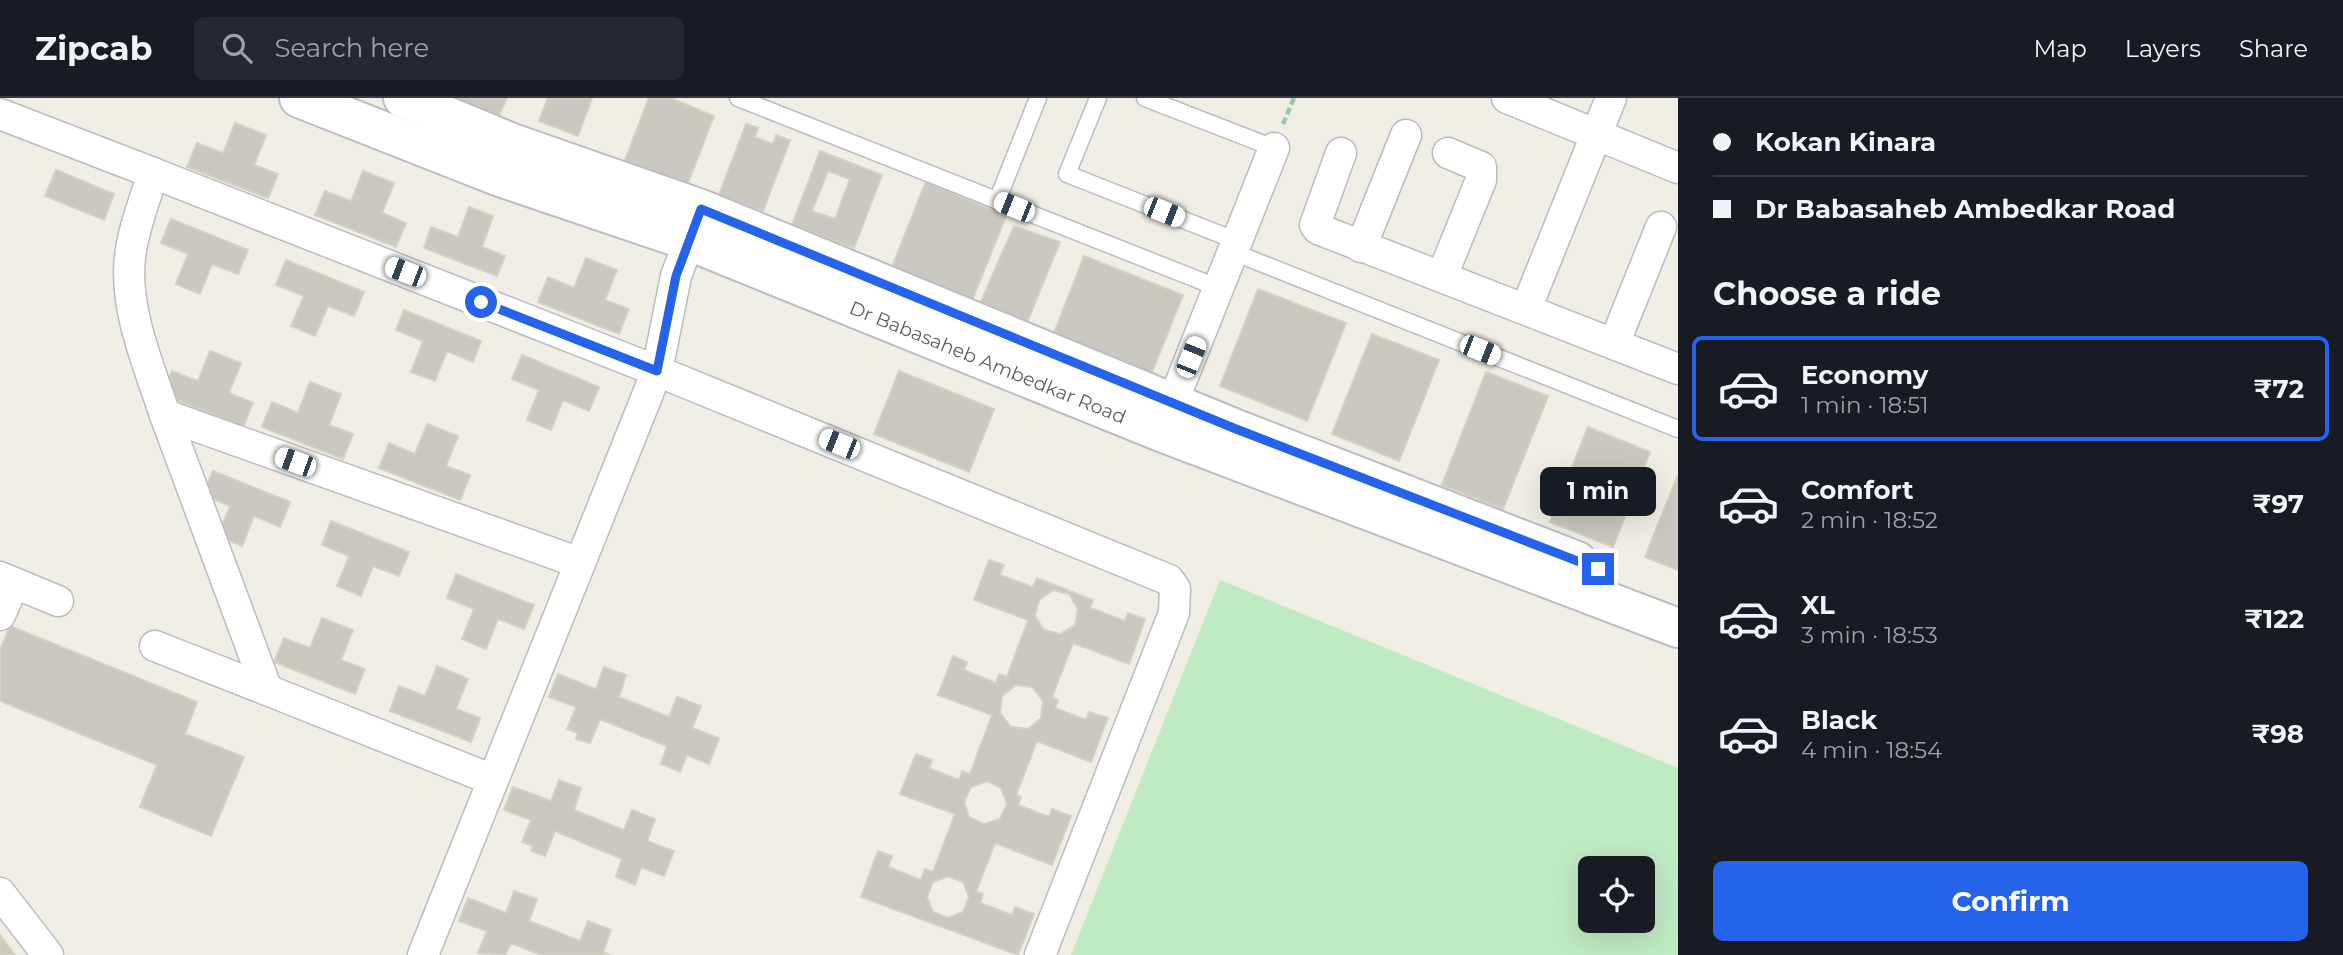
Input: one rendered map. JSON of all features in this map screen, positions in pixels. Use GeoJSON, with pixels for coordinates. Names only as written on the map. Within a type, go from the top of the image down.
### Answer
{"type":"FeatureCollection","features":[{"type":"Feature","properties":{"kind":"main road","name":"Dr Babasaheb Ambedkar Road"},"geometry":{"type":"LineString","coordinates":[[299,98],[389,110],[506,160],[695,225],[1167,417],[1509,549],[1594,580],[1678,599]]}},
{"type":"Feature","properties":{"kind":"main road","name":"Dr Babasaheb Ambedkar Road"},"geometry":{"type":"LineString","coordinates":[[1594,580],[1678,628]]}},
{"type":"Feature","properties":{"kind":"street"},"geometry":{"type":"LineString","coordinates":[[1526,309],[1611,98]]}},
{"type":"Feature","properties":{"kind":"street"},"geometry":{"type":"LineString","coordinates":[[1512,99],[1678,168]]}},
{"type":"Feature","properties":{"kind":"street"},"geometry":{"type":"LineString","coordinates":[[0,114],[657,371],[1169,580],[1175,589],[1174,612],[1040,955]]}},
{"type":"Feature","properties":{"kind":"street"},"geometry":{"type":"LineString","coordinates":[[1361,247],[1406,135]]}},
{"type":"Feature","properties":{"kind":"street"},"geometry":{"type":"LineString","coordinates":[[1167,417],[1274,148]]}},
{"type":"Feature","properties":{"kind":"street"},"geometry":{"type":"LineString","coordinates":[[1341,153],[1315,225],[1361,247],[1678,369]]}},
{"type":"Feature","properties":{"kind":"street"},"geometry":{"type":"LineString","coordinates":[[1442,276],[1481,180],[1481,167],[1448,153]]}},
{"type":"Feature","properties":{"kind":"street"},"geometry":{"type":"LineString","coordinates":[[153,173],[130,255],[129,282],[138,330],[164,415],[267,690]]}},
{"type":"Feature","properties":{"kind":"street"},"geometry":{"type":"LineString","coordinates":[[426,954],[657,371],[676,276],[695,225]]}},
{"type":"Feature","properties":{"kind":"street"},"geometry":{"type":"LineString","coordinates":[[1614,344],[1661,227]]}},
{"type":"Feature","properties":{"kind":"street"},"geometry":{"type":"LineString","coordinates":[[164,415],[580,563]]}},
{"type":"Feature","properties":{"kind":"street"},"geometry":{"type":"LineString","coordinates":[[0,615],[7,580],[58,601]]}},
{"type":"Feature","properties":{"kind":"street"},"geometry":{"type":"LineString","coordinates":[[155,646],[493,780]]}},
{"type":"Feature","properties":{"kind":"street"},"geometry":{"type":"LineString","coordinates":[[0,892],[48,955]]}},
{"type":"Feature","properties":{"kind":"lane"},"geometry":{"type":"LineString","coordinates":[[738,98],[1219,288]]}},
{"type":"Feature","properties":{"kind":"lane"},"geometry":{"type":"LineString","coordinates":[[998,201],[1038,98]]}},
{"type":"Feature","properties":{"kind":"lane"},"geometry":{"type":"LineString","coordinates":[[1098,98],[1067,174],[1235,247],[1678,429]]}},
{"type":"Feature","properties":{"kind":"lane"},"geometry":{"type":"LineString","coordinates":[[1145,98],[1274,148]]}},
{"type":"Feature","properties":{"kind":"green space"},"geometry":{"type":"Polygon","coordinates":[[[1220,580],[1678,768],[1678,955],[1071,955],[1220,580]]]}},
{"type":"Feature","properties":{"kind":"building"},"geometry":{"type":"Polygon","coordinates":[[[447,98],[507,98],[497,120],[447,98]]]}},
{"type":"Feature","properties":{"kind":"building"},"geometry":{"type":"Polygon","coordinates":[[[548,98],[592,98],[578,136],[539,121],[548,98]]]}},
{"type":"Feature","properties":{"kind":"building"},"geometry":{"type":"Polygon","coordinates":[[[649,98],[670,98],[714,116],[684,193],[622,168],[649,98]]]}},
{"type":"Feature","properties":{"kind":"building"},"geometry":{"type":"Polygon","coordinates":[[[235,123],[266,135],[254,165],[278,174],[268,198],[187,167],[197,143],[223,153],[235,123]]]}},
{"type":"Feature","properties":{"kind":"building"},"geometry":{"type":"Polygon","coordinates":[[[746,124],[758,128],[755,137],[773,144],[776,135],[790,140],[763,211],[719,195],[746,124]]]}},
{"type":"Feature","properties":{"kind":"building"},"geometry":{"type":"Polygon","coordinates":[[[820,151],[882,175],[854,248],[792,225],[820,151]],[[828,171],[812,211],[835,219],[850,179],[828,171]]]}},
{"type":"Feature","properties":{"kind":"building"},"geometry":{"type":"Polygon","coordinates":[[[56,170],[114,194],[104,220],[45,196],[56,170]]]}},
{"type":"Feature","properties":{"kind":"building"},"geometry":{"type":"Polygon","coordinates":[[[363,171],[394,183],[382,213],[406,223],[396,247],[315,215],[325,191],[351,201],[363,171]]]}},
{"type":"Feature","properties":{"kind":"building"},"geometry":{"type":"Polygon","coordinates":[[[926,181],[1006,216],[971,303],[889,275],[926,181]]]}},
{"type":"Feature","properties":{"kind":"building"},"geometry":{"type":"Polygon","coordinates":[[[469,207],[493,216],[482,247],[505,256],[497,276],[424,248],[431,227],[458,237],[469,207]]]}},
{"type":"Feature","properties":{"kind":"building"},"geometry":{"type":"Polygon","coordinates":[[[171,219],[248,250],[238,274],[212,264],[200,294],[176,284],[188,254],[161,243],[171,219]]]}},
{"type":"Feature","properties":{"kind":"building"},"geometry":{"type":"Polygon","coordinates":[[[1014,226],[1060,242],[1026,325],[979,306],[1014,226]]]}},
{"type":"Feature","properties":{"kind":"building"},"geometry":{"type":"Polygon","coordinates":[[[1084,256],[1183,295],[1151,375],[1053,336],[1084,256]]]}},
{"type":"Feature","properties":{"kind":"building"},"geometry":{"type":"Polygon","coordinates":[[[586,258],[617,270],[605,300],[629,309],[619,334],[538,302],[548,277],[574,288],[586,258]]]}},
{"type":"Feature","properties":{"kind":"building"},"geometry":{"type":"Polygon","coordinates":[[[286,260],[364,292],[354,316],[328,306],[315,336],[291,326],[304,296],[276,285],[286,260]]]}},
{"type":"Feature","properties":{"kind":"building"},"geometry":{"type":"Polygon","coordinates":[[[1258,289],[1346,323],[1307,421],[1220,386],[1258,289]]]}},
{"type":"Feature","properties":{"kind":"building"},"geometry":{"type":"Polygon","coordinates":[[[404,310],[481,341],[473,362],[447,351],[435,381],[411,372],[423,341],[396,330],[404,310]]]}},
{"type":"Feature","properties":{"kind":"building"},"geometry":{"type":"Polygon","coordinates":[[[1372,334],[1439,360],[1399,461],[1332,434],[1372,334]]]}},
{"type":"Feature","properties":{"kind":"building"},"geometry":{"type":"Polygon","coordinates":[[[210,351],[241,363],[229,393],[253,403],[243,427],[163,395],[172,371],[198,381],[210,351]]]}},
{"type":"Feature","properties":{"kind":"building"},"geometry":{"type":"Polygon","coordinates":[[[522,355],[599,387],[589,411],[563,400],[551,430],[527,420],[539,390],[512,379],[522,355]]]}},
{"type":"Feature","properties":{"kind":"building"},"geometry":{"type":"Polygon","coordinates":[[[899,371],[994,409],[969,472],[874,434],[899,371]]]}},
{"type":"Feature","properties":{"kind":"building"},"geometry":{"type":"Polygon","coordinates":[[[1486,372],[1548,396],[1503,509],[1442,485],[1486,372]]]}},
{"type":"Feature","properties":{"kind":"building"},"geometry":{"type":"Polygon","coordinates":[[[310,382],[341,394],[329,425],[353,434],[343,459],[262,427],[272,402],[298,413],[310,382]]]}},
{"type":"Feature","properties":{"kind":"building"},"geometry":{"type":"Polygon","coordinates":[[[427,424],[458,436],[446,466],[470,475],[460,500],[379,468],[389,443],[415,454],[427,424]]]}},
{"type":"Feature","properties":{"kind":"building"},"geometry":{"type":"Polygon","coordinates":[[[1588,427],[1650,452],[1613,547],[1550,522],[1588,427]]]}},
{"type":"Feature","properties":{"kind":"building"},"geometry":{"type":"Polygon","coordinates":[[[213,471],[290,502],[280,527],[254,516],[242,546],[218,536],[230,506],[203,495],[213,471]]]}},
{"type":"Feature","properties":{"kind":"building"},"geometry":{"type":"Polygon","coordinates":[[[1678,475],[1678,570],[1645,557],[1678,475]]]}},
{"type":"Feature","properties":{"kind":"building"},"geometry":{"type":"Polygon","coordinates":[[[331,521],[409,552],[399,576],[373,566],[361,596],[337,586],[349,556],[322,545],[331,521]]]}},
{"type":"Feature","properties":{"kind":"building"},"geometry":{"type":"Polygon","coordinates":[[[989,560],[1004,565],[1000,575],[1033,587],[1037,578],[1093,600],[1090,608],[1125,621],[1128,613],[1145,619],[1129,664],[1073,643],[1052,697],[1058,700],[1055,708],[1086,720],[1089,712],[1108,718],[1091,762],[1037,741],[1016,795],[1021,797],[1018,805],[1049,817],[1052,809],[1071,816],[1052,865],[995,843],[976,892],[983,894],[980,903],[1012,915],[1015,907],[1034,914],[1018,955],[861,897],[878,851],[892,856],[888,867],[921,880],[925,869],[933,872],[955,814],[900,794],[916,754],[932,760],[929,768],[959,780],[962,771],[970,774],[992,715],[938,695],[953,656],[967,662],[964,670],[996,683],[999,674],[1007,677],[1028,620],[974,600],[989,560]],[[1053,590],[1039,600],[1035,616],[1044,630],[1060,634],[1075,625],[1078,609],[1069,594],[1053,590]],[[1016,685],[1002,696],[1000,713],[1011,727],[1028,729],[1041,718],[1043,701],[1032,687],[1016,685]],[[987,781],[971,787],[964,802],[969,817],[984,824],[1000,819],[1007,804],[1001,788],[987,781]],[[948,876],[933,882],[927,897],[933,912],[948,918],[963,912],[969,897],[963,882],[948,876]]]}},
{"type":"Feature","properties":{"kind":"building"},"geometry":{"type":"Polygon","coordinates":[[[456,574],[534,605],[524,629],[498,619],[486,649],[462,639],[474,609],[447,598],[456,574]]]}},
{"type":"Feature","properties":{"kind":"building"},"geometry":{"type":"Polygon","coordinates":[[[322,618],[353,630],[341,660],[365,669],[355,694],[274,662],[284,638],[310,648],[322,618]]]}},
{"type":"Feature","properties":{"kind":"building"},"geometry":{"type":"Polygon","coordinates":[[[10,626],[197,702],[185,734],[244,757],[211,836],[140,807],[157,765],[0,701],[0,650],[10,626]]]}},
{"type":"Feature","properties":{"kind":"building"},"geometry":{"type":"Polygon","coordinates":[[[437,666],[468,679],[456,709],[480,718],[471,742],[390,711],[399,686],[425,696],[437,666]]]}},
{"type":"Feature","properties":{"kind":"building"},"geometry":{"type":"Polygon","coordinates":[[[604,667],[626,675],[619,697],[669,717],[677,697],[701,706],[692,728],[719,738],[709,764],[687,755],[680,772],[661,764],[667,746],[600,719],[590,743],[576,739],[578,733],[567,729],[576,707],[549,697],[558,674],[596,689],[604,667]]]}},
{"type":"Feature","properties":{"kind":"building"},"geometry":{"type":"Polygon","coordinates":[[[559,780],[581,788],[574,810],[624,830],[632,810],[655,819],[647,841],[674,851],[664,876],[641,867],[635,885],[616,877],[622,859],[555,831],[545,856],[531,851],[533,846],[522,842],[531,820],[504,810],[513,787],[551,801],[559,780]]]}},
{"type":"Feature","properties":{"kind":"building"},"geometry":{"type":"Polygon","coordinates":[[[514,891],[537,899],[529,921],[580,941],[588,921],[611,930],[603,952],[610,955],[541,955],[511,943],[505,955],[478,953],[487,931],[459,921],[468,898],[506,913],[514,891]]]}},
{"type":"Feature","properties":{"kind":"building"},"geometry":{"type":"Polygon","coordinates":[[[0,935],[15,955],[0,955],[0,935]]]}},
{"type":"Feature","properties":{"kind":"route"},"geometry":{"type":"LineString","coordinates":[[481,302],[657,371],[676,276],[701,209],[1236,429],[1598,569]]}}]}
